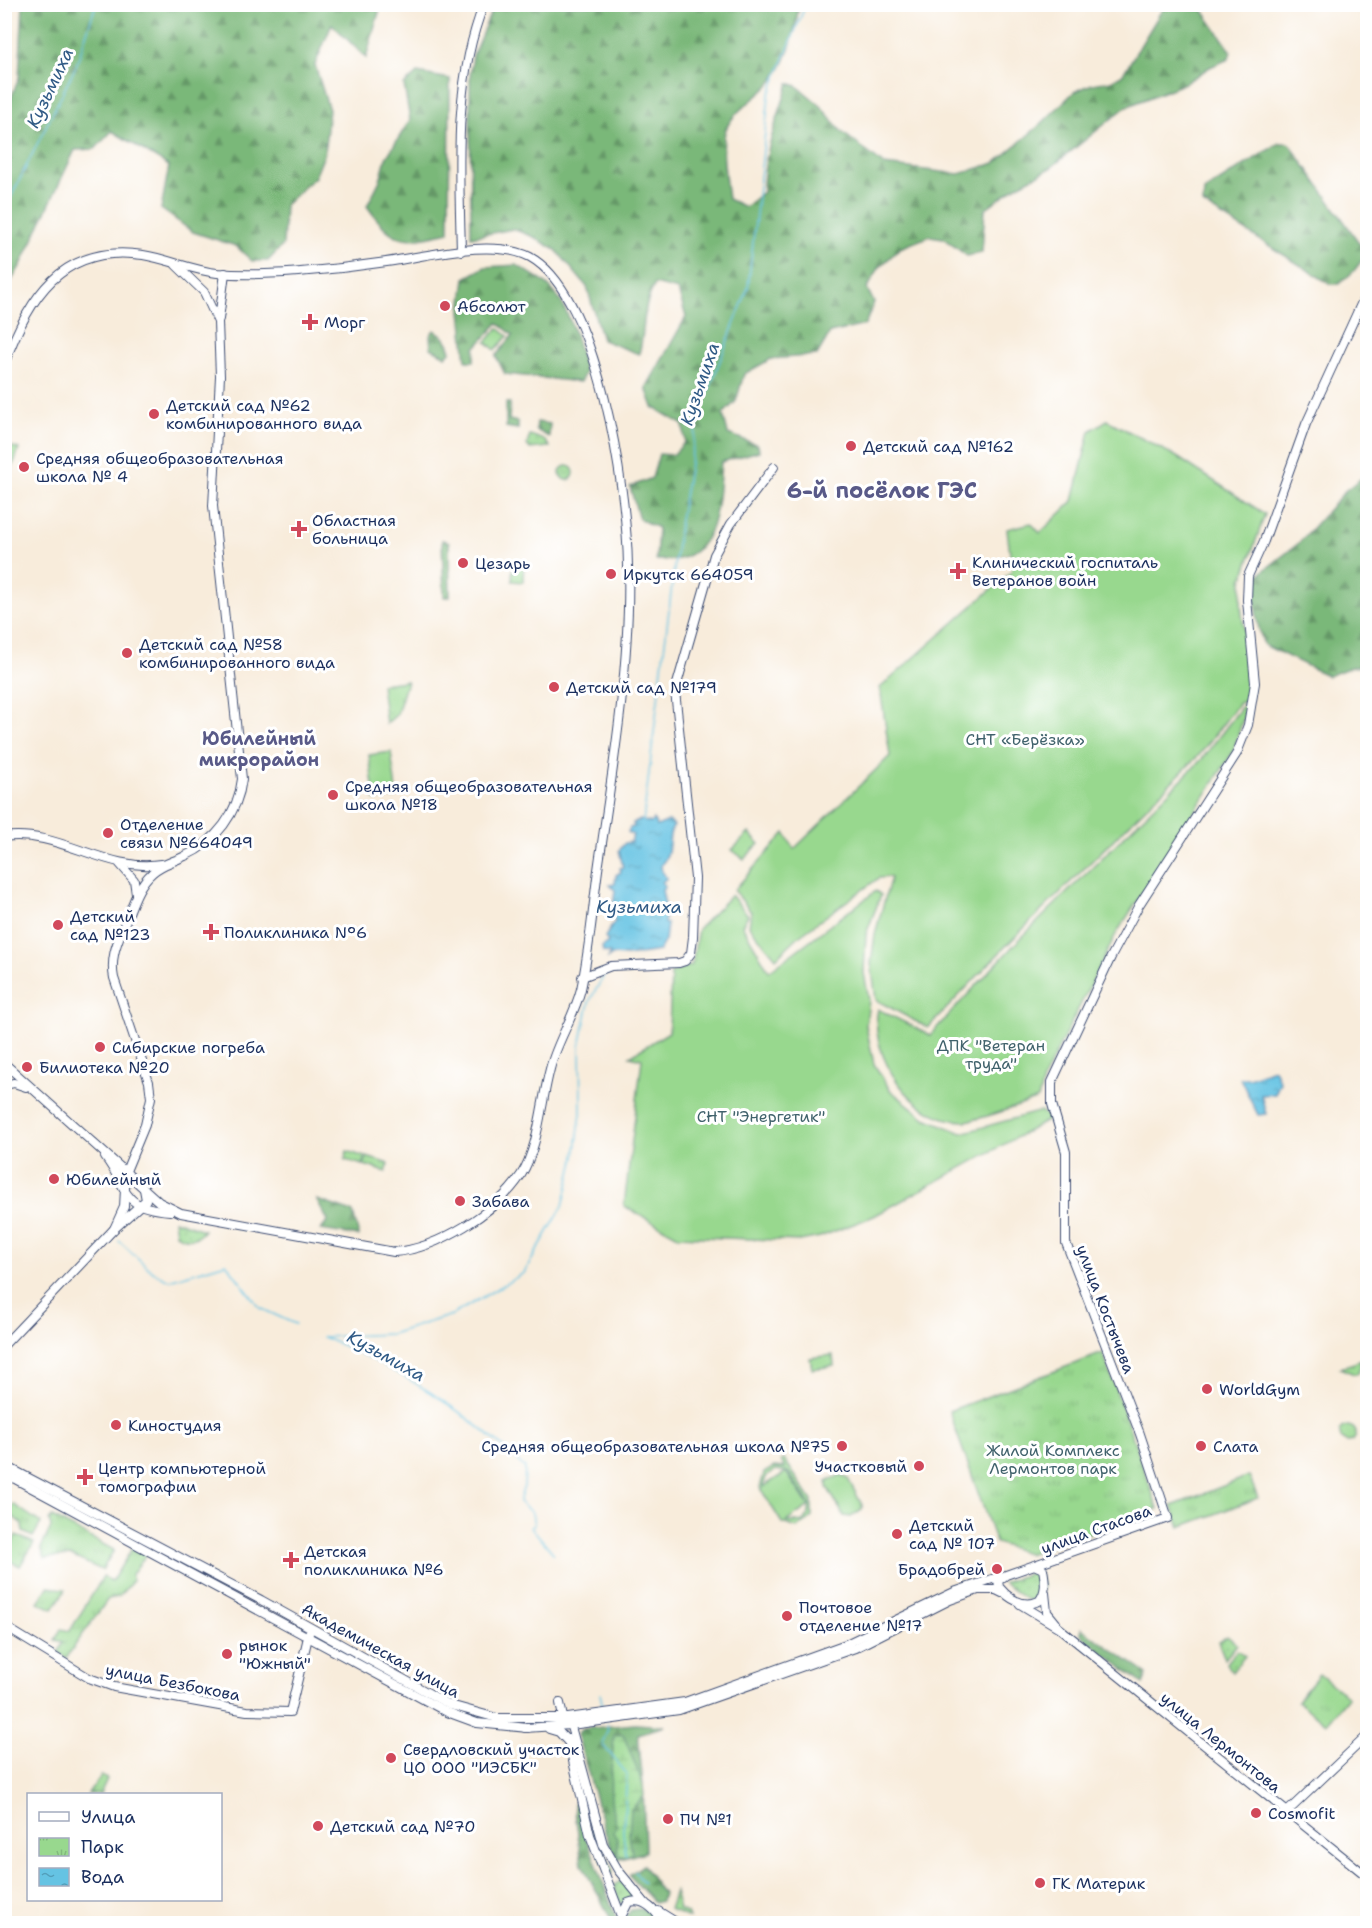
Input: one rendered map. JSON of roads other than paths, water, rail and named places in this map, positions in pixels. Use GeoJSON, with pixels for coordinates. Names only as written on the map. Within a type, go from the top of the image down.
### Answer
{"type":"FeatureCollection","features":[{"type":"Feature","properties":{"kind":"main road"},"geometry":{"type":"LineString","coordinates":[[461,251],[462,98],[470,46],[484,4]]}},
{"type":"Feature","properties":{"kind":"main road"},"geometry":{"type":"LineString","coordinates":[[4,365],[29,307],[52,278],[65,268],[91,259],[120,254],[141,255],[225,273],[350,267],[461,251],[496,249],[516,252],[541,264],[552,275],[563,288],[580,319],[608,412],[626,534],[627,625],[608,809],[582,977],[576,1003],[551,1065],[532,1151],[523,1173],[496,1205],[436,1242],[415,1251],[394,1252],[222,1222],[139,1204],[126,1192],[111,1165],[88,1137]]}},
{"type":"Feature","properties":{"kind":"main road"},"geometry":{"type":"LineString","coordinates":[[171,262],[198,284],[212,306],[218,322]]}},
{"type":"Feature","properties":{"kind":"main road"},"geometry":{"type":"LineString","coordinates":[[114,1229],[122,1216],[126,1192],[126,1171],[145,1125],[151,1098],[149,1082],[112,970],[114,949],[136,895],[150,874],[167,863],[194,851],[220,828],[237,804],[242,778],[213,516],[220,376],[218,322],[225,273]]}},
{"type":"Feature","properties":{"kind":"main road","name":"улица Костычева"},"geometry":{"type":"LineString","coordinates":[[1168,1518],[1140,1434],[1066,1243],[1066,1152],[1052,1104],[1052,1082],[1119,940],[1237,753],[1248,725],[1255,682],[1247,600],[1248,576],[1264,541],[1311,411],[1368,289]]}},
{"type":"Feature","properties":{"kind":"main road"},"geometry":{"type":"LineString","coordinates":[[582,977],[611,966],[680,963],[685,961],[691,953],[695,878],[675,691],[714,555],[731,524],[774,467]]}},
{"type":"Feature","properties":{"kind":"main road"},"geometry":{"type":"LineString","coordinates":[[4,837],[34,837],[116,862],[141,866],[167,863]]}},
{"type":"Feature","properties":{"kind":"main road"},"geometry":{"type":"LineString","coordinates":[[116,862],[130,873],[136,895]]}},
{"type":"Feature","properties":{"kind":"main road"},"geometry":{"type":"LineString","coordinates":[[4,1063],[8,1073],[34,1091],[159,1202],[174,1211]]}},
{"type":"Feature","properties":{"kind":"main road"},"geometry":{"type":"LineString","coordinates":[[8,1073],[4,1084],[21,1084],[34,1091]]}},
{"type":"Feature","properties":{"kind":"main road"},"geometry":{"type":"LineString","coordinates":[[4,1345],[147,1195],[143,1187],[131,1182],[126,1192]]}},
{"type":"Feature","properties":{"kind":"main road"},"geometry":{"type":"LineString","coordinates":[[128,1216],[151,1208]]}},
{"type":"Feature","properties":{"kind":"main road","name":"Академическая улица"},"geometry":{"type":"LineString","coordinates":[[4,1465],[295,1618],[450,1705],[497,1718],[567,1721],[606,1717],[685,1702],[846,1644],[954,1592],[1006,1575]]}},
{"type":"Feature","properties":{"kind":"main road"},"geometry":{"type":"LineString","coordinates":[[4,1473],[461,1718],[491,1725],[559,1731],[570,1744]]}},
{"type":"Feature","properties":{"kind":"main road","name":"улица Стасова"},"geometry":{"type":"LineString","coordinates":[[1035,1565],[1168,1518]]}},
{"type":"Feature","properties":{"kind":"main road"},"geometry":{"type":"LineString","coordinates":[[1045,1589],[1044,1569],[1035,1565],[1006,1575],[998,1584],[1010,1598],[1021,1603],[1039,1601],[1045,1589],[1051,1565],[1062,1556]]}},
{"type":"Feature","properties":{"kind":"main road","name":"улица Лермонтова"},"geometry":{"type":"LineString","coordinates":[[1045,1589],[1047,1612],[1058,1627]]}},
{"type":"Feature","properties":{"kind":"main road","name":"улица Лермонтова"},"geometry":{"type":"LineString","coordinates":[[606,1717],[658,1714],[698,1704],[855,1648],[950,1600],[978,1590],[996,1590],[1058,1627],[1368,1877]]}},
{"type":"Feature","properties":{"kind":"main road"},"geometry":{"type":"LineString","coordinates":[[288,1626],[295,1618]]}},
{"type":"Feature","properties":{"kind":"main road","name":"улица Безбокова"},"geometry":{"type":"LineString","coordinates":[[4,1626],[99,1682],[169,1699],[247,1711],[290,1712],[304,1653]]}},
{"type":"Feature","properties":{"kind":"main road"},"geometry":{"type":"LineString","coordinates":[[304,1653],[306,1636],[312,1628]]}},
{"type":"Feature","properties":{"kind":"main road"},"geometry":{"type":"LineString","coordinates":[[304,1653],[316,1641]]}},
{"type":"Feature","properties":{"kind":"main road"},"geometry":{"type":"LineString","coordinates":[[525,1728],[567,1721]]}},
{"type":"Feature","properties":{"kind":"main road"},"geometry":{"type":"LineString","coordinates":[[567,1721],[590,1835],[622,1920]]}},
{"type":"Feature","properties":{"kind":"main road"},"geometry":{"type":"LineString","coordinates":[[567,1721],[599,1835],[618,1870],[664,1923]]}},
{"type":"Feature","properties":{"kind":"main road"},"geometry":{"type":"LineString","coordinates":[[1287,1812],[1368,1736]]}},
{"type":"Feature","properties":{"kind":"main road"},"geometry":{"type":"LineString","coordinates":[[606,1878],[609,1881],[616,1880],[619,1875],[618,1870]]}},
{"type":"Feature","properties":{"kind":"main road"},"geometry":{"type":"LineString","coordinates":[[622,1920],[624,1907],[628,1902],[646,1903],[680,1923]]}},
{"type":"Feature","properties":{"kind":"water","name":"Кузьмиха"},"geometry":{"type":"Polygon","coordinates":[[[653,819],[657,826],[669,821],[674,826],[671,830],[665,860],[661,865],[662,873],[667,878],[662,882],[665,887],[662,890],[666,911],[664,923],[667,924],[665,940],[659,951],[627,956],[612,955],[608,958],[610,953],[603,952],[602,947],[608,942],[605,937],[615,921],[612,914],[615,890],[610,885],[615,884],[616,875],[623,867],[619,850],[625,843],[631,842],[633,835],[628,832],[634,827],[633,823],[640,820],[651,823],[653,819]]]}},
{"type":"Feature","properties":{"kind":"water"},"geometry":{"type":"Polygon","coordinates":[[[1274,1069],[1280,1082],[1275,1094],[1261,1095],[1266,1114],[1258,1115],[1240,1078],[1249,1078],[1274,1069]]]}},
{"type":"Feature","properties":{"kind":"waterway","name":"Кузьмиха"},"geometry":{"type":"LineString","coordinates":[[4,211],[76,66],[96,4]]}},
{"type":"Feature","properties":{"kind":"waterway","name":"Кузьмиха"},"geometry":{"type":"LineString","coordinates":[[643,822],[680,520],[698,418],[748,288],[769,96],[806,4]]}},
{"type":"Feature","properties":{"kind":"waterway","name":"Кузьмиха"},"geometry":{"type":"LineString","coordinates":[[322,1337],[391,1334],[452,1315],[524,1273],[563,1206],[575,1157],[581,1113],[580,1046],[589,1002],[606,972]]}},
{"type":"Feature","properties":{"kind":"waterway","name":"Кузьмиха"},"geometry":{"type":"LineString","coordinates":[[119,1241],[153,1272],[169,1280],[226,1263],[260,1308],[295,1324]]}},
{"type":"Feature","properties":{"kind":"waterway","name":"Кузьмиха"},"geometry":{"type":"LineString","coordinates":[[323,1337],[378,1362],[431,1393],[480,1428],[525,1468],[524,1486],[519,1502],[532,1513],[534,1525],[531,1527],[554,1554]]}},
{"type":"Feature","properties":{"kind":"waterway","name":"Кузьмиха"},"geometry":{"type":"LineString","coordinates":[[600,1694],[604,1711]]}},
{"type":"Feature","properties":{"kind":"waterway","name":"Кузьмиха"},"geometry":{"type":"LineString","coordinates":[[607,1724],[608,1729],[602,1744],[627,1774],[623,1832],[626,1855]]}},
{"type":"Feature","properties":{"kind":"waterway"},"geometry":{"type":"LineString","coordinates":[[635,1872],[644,1883]]}},
{"type":"Feature","properties":{"kind":"place","name":"Абсолют"},"geometry":{"type":"Point","coordinates":[445,306]}},
{"type":"Feature","properties":{"kind":"place","name":"Морг"},"geometry":{"type":"Point","coordinates":[310,322]}},
{"type":"Feature","properties":{"kind":"place","name":"Детский сад №62 комбинированного вида"},"geometry":{"type":"Point","coordinates":[154,414]}},
{"type":"Feature","properties":{"kind":"place","name":"Детский сад №162"},"geometry":{"type":"Point","coordinates":[851,446]}},
{"type":"Feature","properties":{"kind":"place","name":"Средняя общеобразовательная школа № 4"},"geometry":{"type":"Point","coordinates":[24,467]}},
{"type":"Feature","properties":{"kind":"place","name":"Областная больница"},"geometry":{"type":"Point","coordinates":[299,529]}},
{"type":"Feature","properties":{"kind":"place","name":"Цезарь"},"geometry":{"type":"Point","coordinates":[463,563]}},
{"type":"Feature","properties":{"kind":"place","name":"Клинический госпиталь Ветеранов войн"},"geometry":{"type":"Point","coordinates":[958,571]}},
{"type":"Feature","properties":{"kind":"place","name":"Иркутск 664059"},"geometry":{"type":"Point","coordinates":[611,574]}},
{"type":"Feature","properties":{"kind":"place","name":"Детский сад №58 комбинированного вида"},"geometry":{"type":"Point","coordinates":[127,653]}},
{"type":"Feature","properties":{"kind":"place","name":"Детский сад №179"},"geometry":{"type":"Point","coordinates":[554,687]}},
{"type":"Feature","properties":{"kind":"place","name":"Средняя общеобразовательная школа №18"},"geometry":{"type":"Point","coordinates":[333,795]}},
{"type":"Feature","properties":{"kind":"place","name":"Отделение связи №664049"},"geometry":{"type":"Point","coordinates":[108,833]}},
{"type":"Feature","properties":{"kind":"place","name":"Детский сад №123"},"geometry":{"type":"Point","coordinates":[58,925]}},
{"type":"Feature","properties":{"kind":"place","name":"Поликлиника N°6"},"geometry":{"type":"Point","coordinates":[211,932]}},
{"type":"Feature","properties":{"kind":"place","name":"Сибирские погреба"},"geometry":{"type":"Point","coordinates":[100,1047]}},
{"type":"Feature","properties":{"kind":"place","name":"Билиотека №20"},"geometry":{"type":"Point","coordinates":[27,1067]}},
{"type":"Feature","properties":{"kind":"place","name":"Юбилейный"},"geometry":{"type":"Point","coordinates":[54,1179]}},
{"type":"Feature","properties":{"kind":"place","name":"Забава"},"geometry":{"type":"Point","coordinates":[460,1201]}},
{"type":"Feature","properties":{"kind":"place","name":"WorldGym"},"geometry":{"type":"Point","coordinates":[1207,1389]}},
{"type":"Feature","properties":{"kind":"place","name":"Киностудия"},"geometry":{"type":"Point","coordinates":[116,1425]}},
{"type":"Feature","properties":{"kind":"place","name":"Средняя общеобразовательная школа №75"},"geometry":{"type":"Point","coordinates":[842,1446]}},
{"type":"Feature","properties":{"kind":"place","name":"Слата"},"geometry":{"type":"Point","coordinates":[1201,1446]}},
{"type":"Feature","properties":{"kind":"place","name":"Участковый"},"geometry":{"type":"Point","coordinates":[919,1466]}},
{"type":"Feature","properties":{"kind":"place","name":"Центр компьютерной томографии"},"geometry":{"type":"Point","coordinates":[85,1477]}},
{"type":"Feature","properties":{"kind":"place","name":"Детский сад № 107"},"geometry":{"type":"Point","coordinates":[897,1534]}},
{"type":"Feature","properties":{"kind":"place","name":"Детская поликлиника №6"},"geometry":{"type":"Point","coordinates":[291,1560]}},
{"type":"Feature","properties":{"kind":"place","name":"Брадобрей"},"geometry":{"type":"Point","coordinates":[997,1569]}},
{"type":"Feature","properties":{"kind":"place","name":"Почтовое отделение №17"},"geometry":{"type":"Point","coordinates":[787,1616]}},
{"type":"Feature","properties":{"kind":"place","name":"рынок \"Южный\""},"geometry":{"type":"Point","coordinates":[227,1654]}},
{"type":"Feature","properties":{"kind":"place","name":"Свердловский участок ЦО ООО \"ИЭСБК\""},"geometry":{"type":"Point","coordinates":[391,1758]}},
{"type":"Feature","properties":{"kind":"place","name":"Cosmofit"},"geometry":{"type":"Point","coordinates":[1256,1813]}},
{"type":"Feature","properties":{"kind":"place","name":"ПЧ №1"},"geometry":{"type":"Point","coordinates":[668,1819]}},
{"type":"Feature","properties":{"kind":"place","name":"Детский сад №70"},"geometry":{"type":"Point","coordinates":[318,1826]}},
{"type":"Feature","properties":{"kind":"place","name":"ГК Материк"},"geometry":{"type":"Point","coordinates":[1040,1883]}},
{"type":"Feature","properties":{"kind":"district","name":"6-й посёлок ГЭС"},"geometry":{"type":"Point","coordinates":[882,490]}},
{"type":"Feature","properties":{"kind":"district","name":"Юбилейный микрорайон"},"geometry":{"type":"Point","coordinates":[259,750]}},
{"type":"Feature","properties":{"kind":"park label","name":"СНТ «Берёзка»"},"geometry":{"type":"Point","coordinates":[1025,739]}},
{"type":"Feature","properties":{"kind":"park label","name":"ДПК \"Ветеран труда\""},"geometry":{"type":"Point","coordinates":[991,1054]}},
{"type":"Feature","properties":{"kind":"park label","name":"СНТ \"Энергетик\""},"geometry":{"type":"Point","coordinates":[761,1116]}},
{"type":"Feature","properties":{"kind":"park label","name":"Жилой Комплекс Лермонтов парк"},"geometry":{"type":"Point","coordinates":[1053,1459]}}]}
